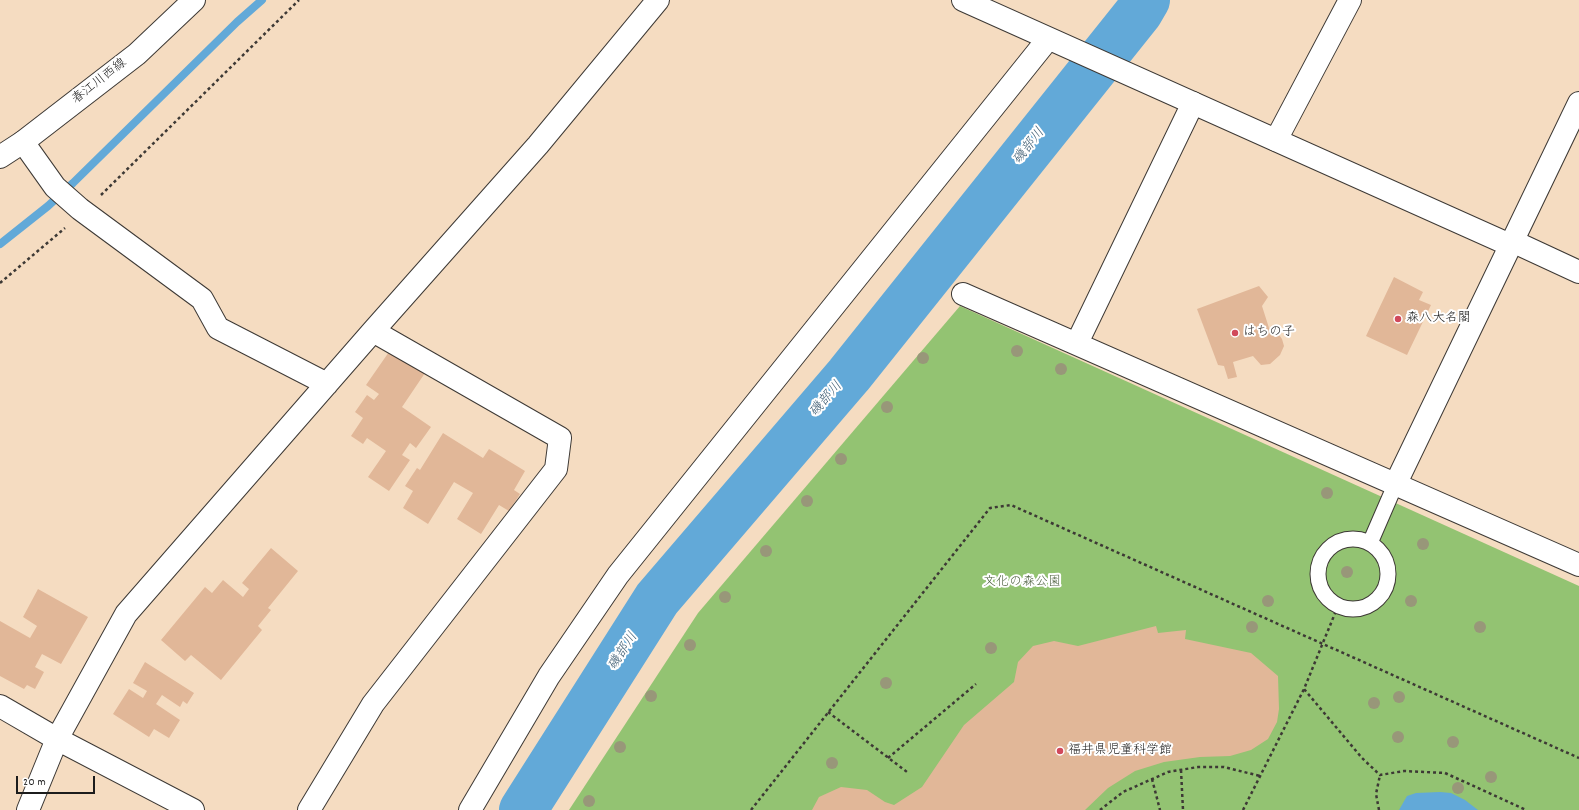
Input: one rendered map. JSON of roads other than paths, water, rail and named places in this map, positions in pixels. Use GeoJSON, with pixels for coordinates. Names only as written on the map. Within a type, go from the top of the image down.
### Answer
{"type":"FeatureCollection","features":[{"type":"Feature","properties":{"kind":"street","name":"春江川西線"},"geometry":{"type":"LineString","coordinates":[[0,157],[23,142],[137,54],[194,0]]}},
{"type":"Feature","properties":{"kind":"street"},"geometry":{"type":"LineString","coordinates":[[28,810],[57,739],[126,614],[373,331],[538,145],[658,0]]}},
{"type":"Feature","properties":{"kind":"street"},"geometry":{"type":"LineString","coordinates":[[963,0],[1276,140],[1579,272]]}},
{"type":"Feature","properties":{"kind":"street"},"geometry":{"type":"LineString","coordinates":[[1276,140],[1350,0]]}},
{"type":"Feature","properties":{"kind":"street"},"geometry":{"type":"LineString","coordinates":[[470,810],[549,676],[618,575],[1048,38]]}},
{"type":"Feature","properties":{"kind":"street"},"geometry":{"type":"LineString","coordinates":[[1076,343],[1193,103]]}},
{"type":"Feature","properties":{"kind":"street"},"geometry":{"type":"LineString","coordinates":[[1396,483],[1579,103]]}},
{"type":"Feature","properties":{"kind":"street"},"geometry":{"type":"LineString","coordinates":[[23,142],[55,187],[82,210],[202,299],[218,328],[327,384]]}},
{"type":"Feature","properties":{"kind":"street"},"geometry":{"type":"LineString","coordinates":[[963,294],[1396,483],[1579,565]]}},
{"type":"Feature","properties":{"kind":"street"},"geometry":{"type":"LineString","coordinates":[[310,810],[373,704],[556,470],[560,438],[373,331]]}},
{"type":"Feature","properties":{"kind":"street"},"geometry":{"type":"LineString","coordinates":[[0,706],[57,739],[193,810]]}},
{"type":"Feature","properties":{"kind":"lane"},"geometry":{"type":"LineString","coordinates":[[1370,543],[1396,483]]}},
{"type":"Feature","properties":{"kind":"lane"},"geometry":{"type":"LineString","coordinates":[[1354,539],[1370,543],[1381,552],[1387,564],[1388,577],[1384,590],[1376,601],[1365,608],[1351,610],[1338,606],[1325,596],[1318,582],[1319,566],[1326,551],[1339,542],[1347,540],[1354,539]]}},
{"type":"Feature","properties":{"kind":"water"},"geometry":{"type":"Polygon","coordinates":[[[1416,793],[1451,793],[1465,800],[1478,810],[1399,810],[1407,796],[1416,793]]]}},
{"type":"Feature","properties":{"kind":"waterway"},"geometry":{"type":"LineString","coordinates":[[0,244],[48,206],[73,183],[237,22],[262,0]]}},
{"type":"Feature","properties":{"kind":"waterway","name":"磯部川"},"geometry":{"type":"LineString","coordinates":[[523,810],[657,599],[849,375],[1139,12],[1146,0]]}},
{"type":"Feature","properties":{"kind":"place","name":"森八大名閣"},"geometry":{"type":"Point","coordinates":[1398,319]}},
{"type":"Feature","properties":{"kind":"place","name":"はちの子"},"geometry":{"type":"Point","coordinates":[1235,333]}},
{"type":"Feature","properties":{"kind":"place","name":"福井県児童科学館"},"geometry":{"type":"Point","coordinates":[1060,751]}},
{"type":"Feature","properties":{"kind":"park label","name":"文化の森公園"},"geometry":{"type":"Point","coordinates":[1022,583]}}]}
